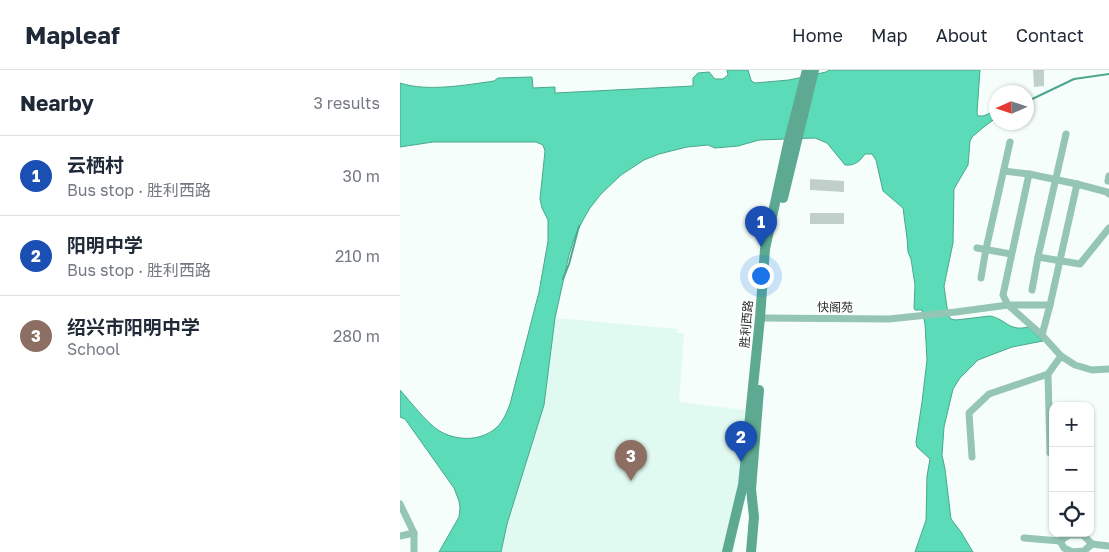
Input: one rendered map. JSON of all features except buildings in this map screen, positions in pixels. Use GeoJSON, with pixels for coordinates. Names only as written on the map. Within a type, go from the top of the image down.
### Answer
{"type":"FeatureCollection","features":[{"type":"Feature","properties":{"kind":"main road","name":"胜利西路"},"geometry":{"type":"LineString","coordinates":[[727,552],[743,485],[770,250],[792,144],[812,70]]}},
{"type":"Feature","properties":{"kind":"main road","name":"胜利西路"},"geometry":{"type":"LineString","coordinates":[[751,552],[754,517],[751,489],[762,318]]}},
{"type":"Feature","properties":{"kind":"street"},"geometry":{"type":"LineString","coordinates":[[1032,290],[1066,134]]}},
{"type":"Feature","properties":{"kind":"street"},"geometry":{"type":"LineString","coordinates":[[981,278],[1010,142]]}},
{"type":"Feature","properties":{"kind":"street"},"geometry":{"type":"LineString","coordinates":[[1004,171],[1077,184],[1109,194]]}},
{"type":"Feature","properties":{"kind":"street"},"geometry":{"type":"LineString","coordinates":[[1029,174],[1002,295],[1008,305],[1042,335],[1061,356],[1075,365],[1092,370],[1109,369]]}},
{"type":"Feature","properties":{"kind":"street"},"geometry":{"type":"LineString","coordinates":[[1042,335],[1077,184]]}},
{"type":"Feature","properties":{"kind":"street"},"geometry":{"type":"LineString","coordinates":[[1038,257],[1080,264],[1109,228]]}},
{"type":"Feature","properties":{"kind":"street"},"geometry":{"type":"LineString","coordinates":[[977,248],[1011,254]]}},
{"type":"Feature","properties":{"kind":"street","name":"快阁苑"},"geometry":{"type":"LineString","coordinates":[[762,318],[889,320],[1008,305],[1050,305]]}},
{"type":"Feature","properties":{"kind":"street"},"geometry":{"type":"LineString","coordinates":[[972,457],[969,413],[989,394],[1048,374],[1061,356]]}},
{"type":"Feature","properties":{"kind":"street"},"geometry":{"type":"LineString","coordinates":[[1048,374],[1050,447]]}},
{"type":"Feature","properties":{"kind":"street"},"geometry":{"type":"LineString","coordinates":[[400,504],[402,514],[414,533],[414,552]]}},
{"type":"Feature","properties":{"kind":"street"},"geometry":{"type":"LineString","coordinates":[[400,536],[414,533]]}},
{"type":"Feature","properties":{"kind":"street"},"geometry":{"type":"LineString","coordinates":[[1024,538],[1060,541],[1069,535],[1083,535],[1092,544],[1109,546]]}},
{"type":"Feature","properties":{"kind":"street"},"geometry":{"type":"LineString","coordinates":[[1060,541],[1064,548],[1072,552],[1084,551],[1092,544]]}},
{"type":"Feature","properties":{"kind":"shaded area"},"geometry":{"type":"Polygon","coordinates":[[[727,70],[748,70],[751,80],[755,83],[789,80],[829,70],[980,70],[977,113],[978,116],[989,114],[989,123],[972,137],[968,165],[954,189],[953,243],[944,286],[948,315],[951,319],[956,320],[990,316],[1012,327],[1028,327],[1043,341],[1012,347],[978,360],[960,378],[953,389],[944,427],[942,455],[951,519],[973,552],[915,552],[926,520],[927,476],[930,459],[917,447],[916,442],[927,360],[925,324],[922,310],[915,310],[914,308],[915,285],[908,252],[903,208],[883,191],[876,160],[872,154],[865,154],[852,165],[845,165],[827,143],[815,138],[759,140],[738,146],[715,148],[708,145],[687,147],[659,154],[644,160],[621,175],[601,194],[583,220],[569,255],[555,318],[544,405],[507,524],[501,552],[439,552],[459,517],[459,501],[454,488],[405,419],[400,417],[400,390],[423,417],[445,434],[460,438],[475,438],[490,433],[503,420],[510,404],[539,292],[548,241],[548,220],[540,199],[545,151],[543,145],[536,142],[433,142],[400,147],[400,83],[422,87],[447,87],[494,81],[498,78],[532,77],[533,88],[555,87],[555,93],[693,86],[693,78],[698,73],[709,72],[715,79],[723,79],[728,75],[727,70]]]}},
{"type":"Feature","properties":{"kind":"shaded area"},"geometry":{"type":"Polygon","coordinates":[[[555,318],[677,329],[677,333],[684,333],[679,402],[745,410],[734,552],[501,552],[507,524],[544,405],[555,318]]]}},
{"type":"Feature","properties":{"kind":"waterway"},"geometry":{"type":"LineString","coordinates":[[1034,98],[1074,79],[1109,74]]}},
{"type":"Feature","properties":{"kind":"waterway"},"geometry":{"type":"LineString","coordinates":[[563,279],[579,226]]}},
{"type":"Feature","properties":{"kind":"place","name":"云栖村"},"geometry":{"type":"Point","coordinates":[761,247]}},
{"type":"Feature","properties":{"kind":"place","name":"阳明中学"},"geometry":{"type":"Point","coordinates":[741,462]}},
{"type":"Feature","properties":{"kind":"place","name":"绍兴市阳明中学"},"geometry":{"type":"Point","coordinates":[631,481]}}]}
